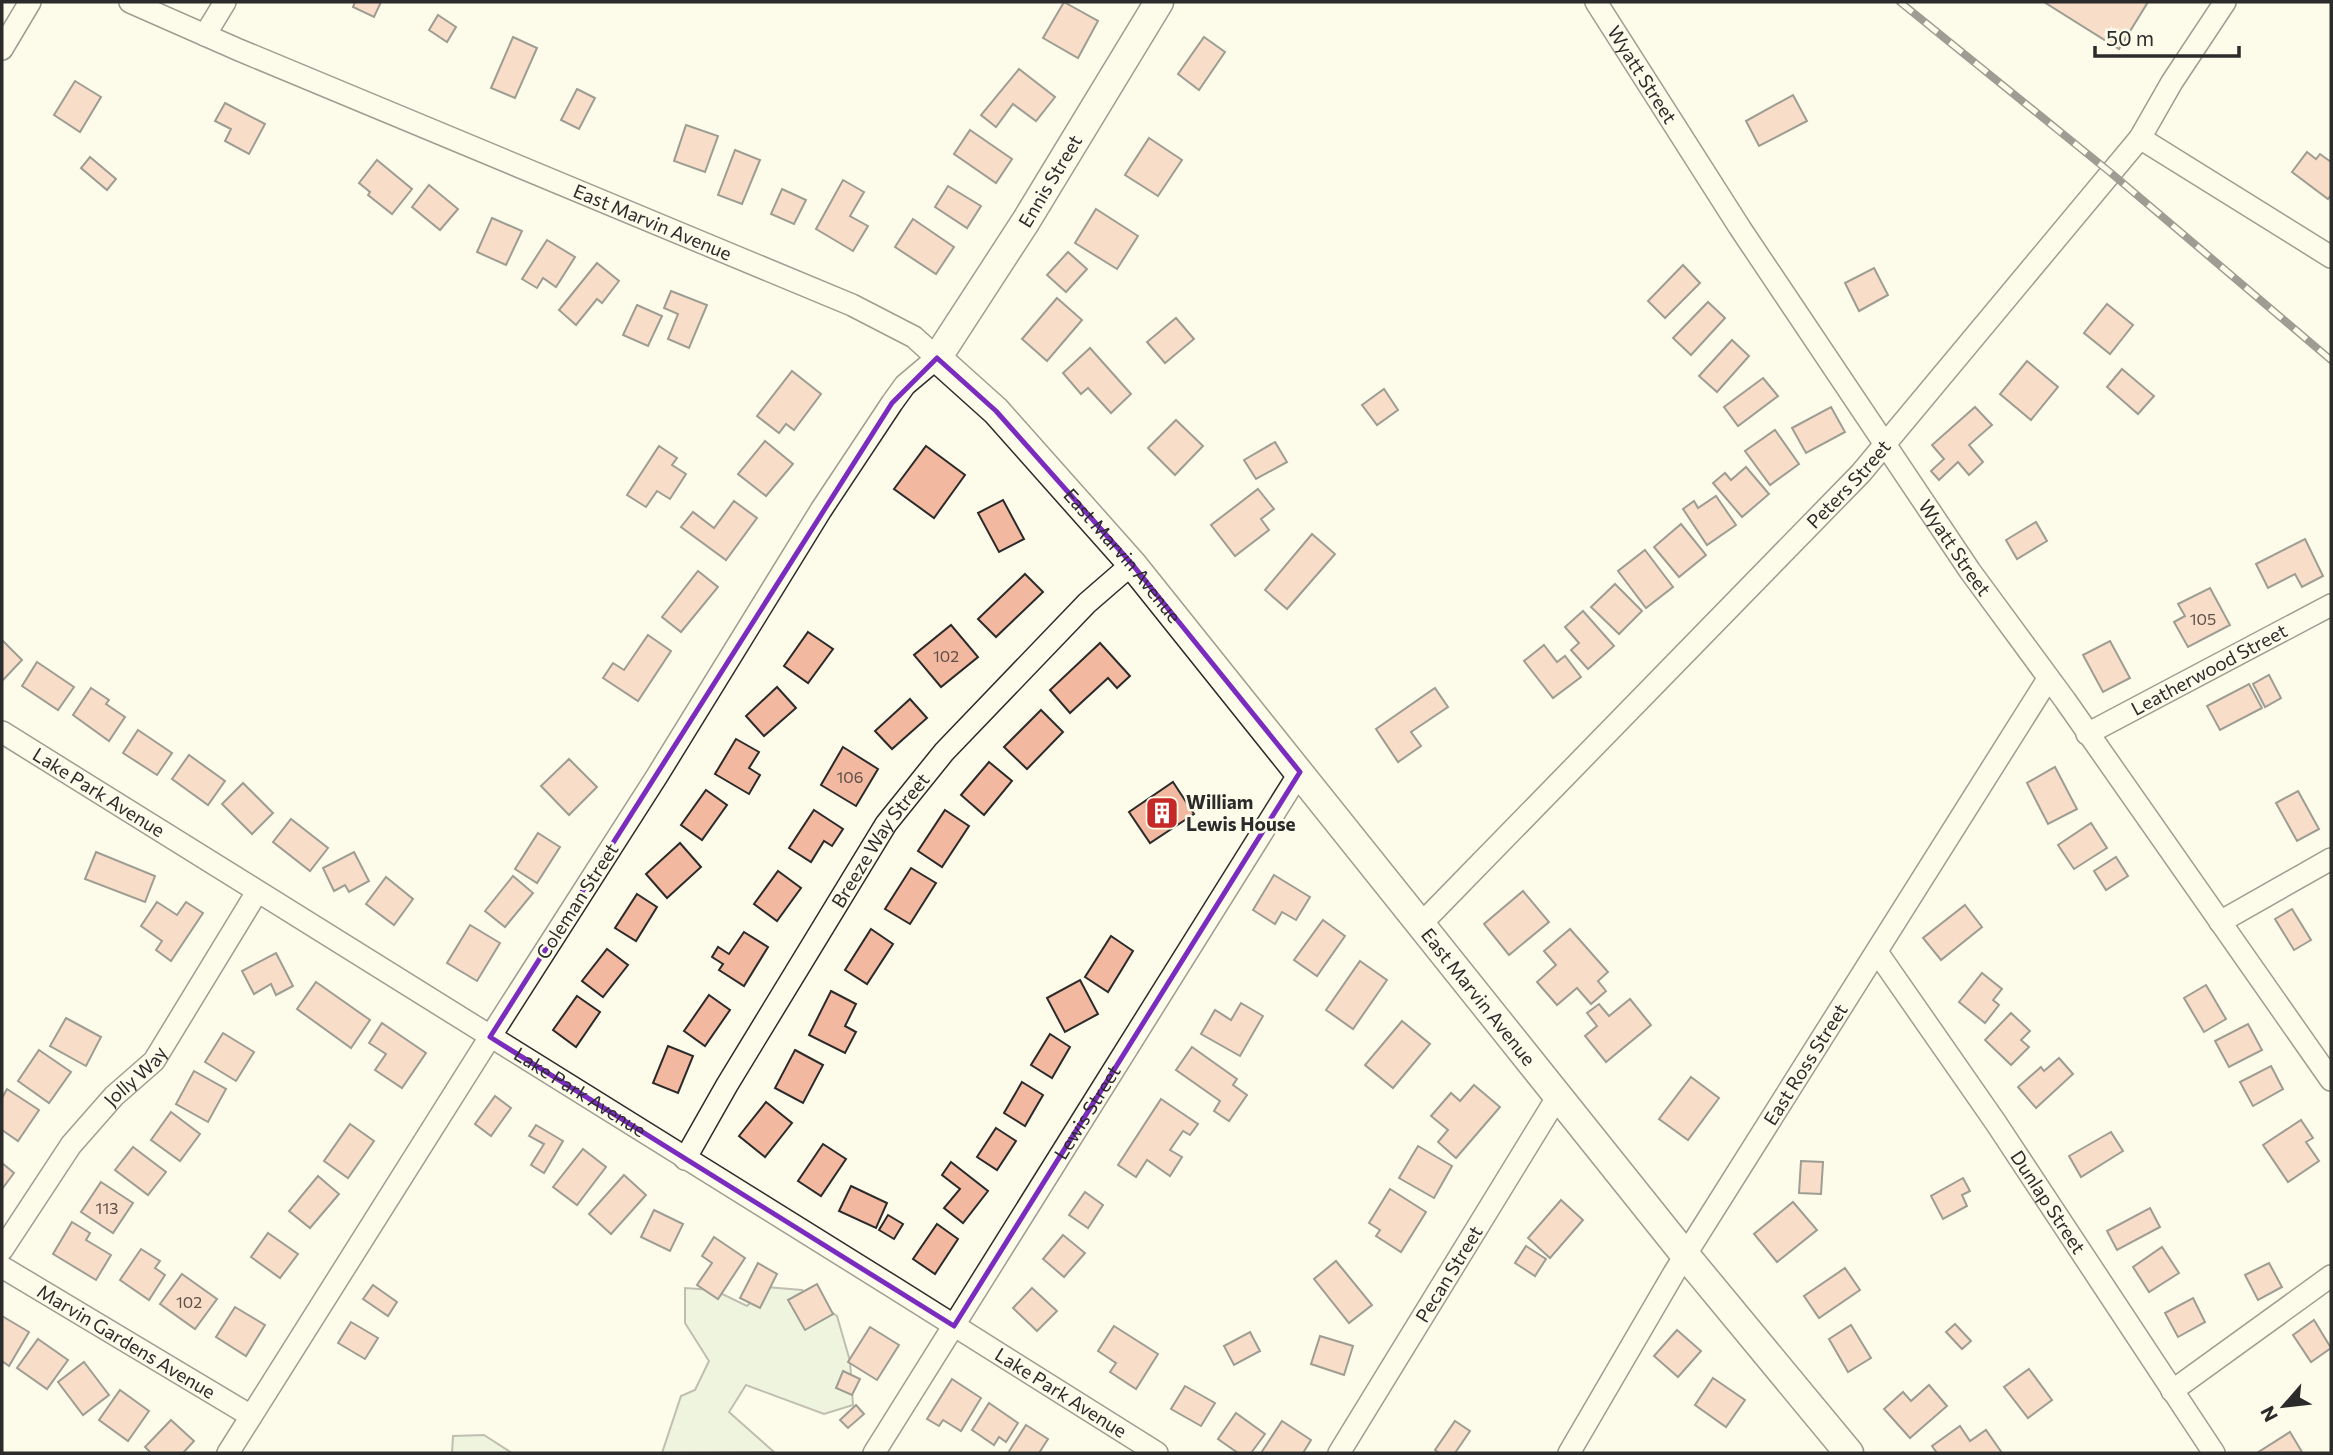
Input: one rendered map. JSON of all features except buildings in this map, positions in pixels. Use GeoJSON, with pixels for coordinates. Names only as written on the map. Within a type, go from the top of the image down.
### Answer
{"type":"FeatureCollection","features":[{"type":"Feature","properties":{"kind":"main road","name":"Ennis Street"},"geometry":{"type":"LineString","coordinates":[[937,358],[1026,221],[1159,2]]}},
{"type":"Feature","properties":{"kind":"main road","name":"East Marvin Avenue"},"geometry":{"type":"LineString","coordinates":[[937,358],[996,411],[1132,564],[1686,1255],[1849,1453]]}},
{"type":"Feature","properties":{"kind":"street"},"geometry":{"type":"LineString","coordinates":[[2,48],[30,2]]}},
{"type":"Feature","properties":{"kind":"street","name":"East Marvin Avenue"},"geometry":{"type":"LineString","coordinates":[[130,2],[852,304],[914,337],[937,358]]}},
{"type":"Feature","properties":{"kind":"street"},"geometry":{"type":"LineString","coordinates":[[205,35],[225,2]]}},
{"type":"Feature","properties":{"kind":"street","name":"Wyatt Street"},"geometry":{"type":"LineString","coordinates":[[1596,2],[1740,228],[1970,571],[2331,1080]]}},
{"type":"Feature","properties":{"kind":"street","name":"Peters Street"},"geometry":{"type":"LineString","coordinates":[[1422,923],[1861,473],[2140,138],[2172,82],[2225,2]]}},
{"type":"Feature","properties":{"kind":"street"},"geometry":{"type":"LineString","coordinates":[[2140,138],[2331,257]]}},
{"type":"Feature","properties":{"kind":"street","name":"Coleman Street"},"geometry":{"type":"LineString","coordinates":[[228,1453],[657,776],[821,510],[891,403],[905,385],[937,358]]}},
{"type":"Feature","properties":{"kind":"street","name":"Breeze Way Street"},"geometry":{"type":"LineString","coordinates":[[685,1159],[886,824],[944,752],[1087,603],[1132,564]]}},
{"type":"Feature","properties":{"kind":"street","name":"Leatherwood Street"},"geometry":{"type":"LineString","coordinates":[[2087,734],[2331,605]]}},
{"type":"Feature","properties":{"kind":"street","name":"East Ross Street"},"geometry":{"type":"LineString","coordinates":[[1569,1453],[1686,1255],[2049,679]]}},
{"type":"Feature","properties":{"kind":"street","name":"Lake Park Avenue"},"geometry":{"type":"LineString","coordinates":[[2,733],[1157,1453]]}},
{"type":"Feature","properties":{"kind":"street","name":"Lewis Street"},"geometry":{"type":"LineString","coordinates":[[874,1453],[1300,772]]}},
{"type":"Feature","properties":{"kind":"street"},"geometry":{"type":"LineString","coordinates":[[2220,922],[2331,859]]}},
{"type":"Feature","properties":{"kind":"street","name":"Jolly Way"},"geometry":{"type":"LineString","coordinates":[[2,1250],[71,1144],[114,1096],[154,1060],[257,892]]}},
{"type":"Feature","properties":{"kind":"street","name":"Dunlap Street"},"geometry":{"type":"LineString","coordinates":[[1877,952],[1996,1123],[2214,1453]]}},
{"type":"Feature","properties":{"kind":"street","name":"Pecan Street"},"geometry":{"type":"LineString","coordinates":[[1339,1453],[1558,1096]]}},
{"type":"Feature","properties":{"kind":"street","name":"Marvin Gardens Avenue"},"geometry":{"type":"LineString","coordinates":[[2,1267],[251,1416]]}},
{"type":"Feature","properties":{"kind":"street"},"geometry":{"type":"LineString","coordinates":[[2172,1391],[2331,1276]]}},
{"type":"Feature","properties":{"kind":"highlighted area"},"geometry":{"type":"Polygon","coordinates":[[[937,358],[996,411],[1132,564],[1300,772],[954,1326],[490,1037],[892,403],[937,358]]]}},
{"type":"Feature","properties":{"kind":"green space"},"geometry":{"type":"Polygon","coordinates":[[[766,1287],[802,1290],[837,1316],[850,1361],[853,1405],[824,1414],[746,1385],[729,1412],[774,1452],[662,1453],[681,1396],[695,1390],[709,1361],[685,1323],[685,1288],[714,1290],[747,1306],[766,1287]]]}},
{"type":"Feature","properties":{"kind":"green space"},"geometry":{"type":"Polygon","coordinates":[[[484,1435],[512,1453],[452,1453],[453,1436],[484,1435]]]}},
{"type":"Feature","properties":{"kind":"railway"},"geometry":{"type":"LineString","coordinates":[[1900,2],[2111,173],[2331,360]]}},
{"type":"Feature","properties":{"kind":"place","name":"William Lewis House"},"geometry":{"type":"Point","coordinates":[1162,813]}}]}
